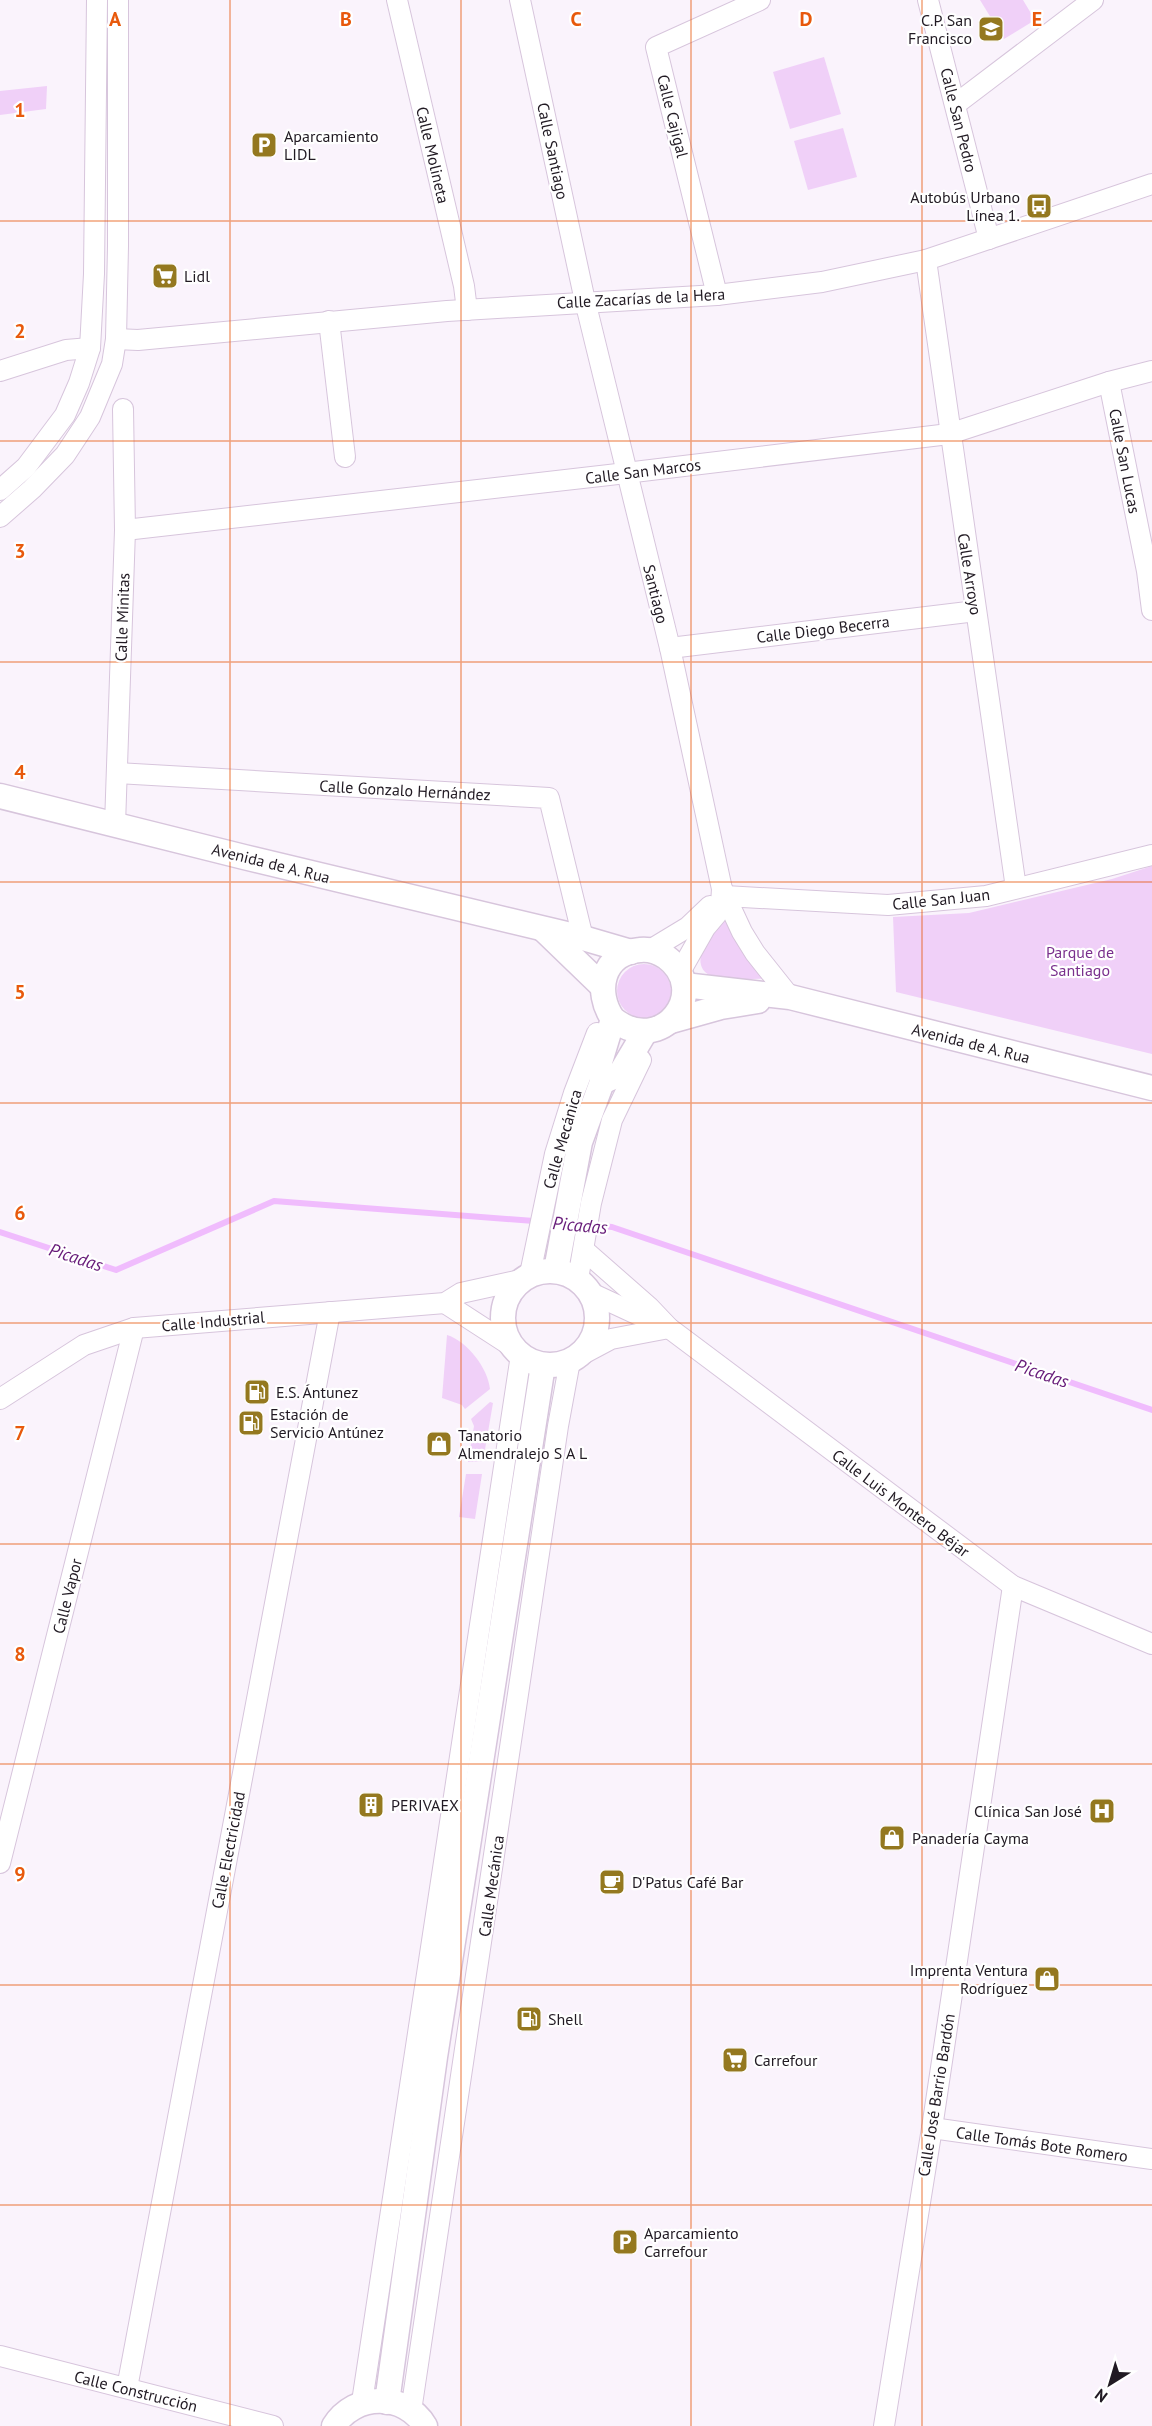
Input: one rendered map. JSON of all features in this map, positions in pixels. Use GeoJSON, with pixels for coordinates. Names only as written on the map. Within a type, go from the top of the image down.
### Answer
{"type":"FeatureCollection","features":[{"type":"Feature","properties":{"kind":"street"},"geometry":{"type":"LineString","coordinates":[[0,490],[26,467],[65,415],[79,383],[90,348],[94,274],[97,0]]}},
{"type":"Feature","properties":{"kind":"street"},"geometry":{"type":"LineString","coordinates":[[0,517],[32,489],[65,455],[90,417],[112,364],[116,339],[118,246],[118,0]]}},
{"type":"Feature","properties":{"kind":"street","name":"Calle Molineta"},"geometry":{"type":"LineString","coordinates":[[397,0],[461,274],[467,309]]}},
{"type":"Feature","properties":{"kind":"street","name":"Calle Santiago"},"geometry":{"type":"LineString","coordinates":[[520,0],[585,301]]}},
{"type":"Feature","properties":{"kind":"street","name":"Calle Cajigal"},"geometry":{"type":"LineString","coordinates":[[717,295],[656,47],[759,0]]}},
{"type":"Feature","properties":{"kind":"street","name":"Calle San Pedro"},"geometry":{"type":"LineString","coordinates":[[928,0],[989,239]]}},
{"type":"Feature","properties":{"kind":"street"},"geometry":{"type":"LineString","coordinates":[[956,104],[1093,0]]}},
{"type":"Feature","properties":{"kind":"street","name":"Calle Zacarías de la Hera"},"geometry":{"type":"LineString","coordinates":[[116,339],[138,340],[467,309],[717,295],[822,282],[926,260],[1152,184]]}},
{"type":"Feature","properties":{"kind":"street","name":"Calle Arroyo"},"geometry":{"type":"LineString","coordinates":[[926,260],[949,434],[1016,888]]}},
{"type":"Feature","properties":{"kind":"street","name":"Santiago"},"geometry":{"type":"LineString","coordinates":[[585,301],[670,648],[723,893],[716,915],[705,928],[682,979]]}},
{"type":"Feature","properties":{"kind":"street"},"geometry":{"type":"LineString","coordinates":[[329,321],[345,457]]}},
{"type":"Feature","properties":{"kind":"street"},"geometry":{"type":"LineString","coordinates":[[0,371],[66,350],[90,348]]}},
{"type":"Feature","properties":{"kind":"street","name":"Calle San Marcos"},"geometry":{"type":"LineString","coordinates":[[125,530],[949,434],[1109,382],[1152,371]]}},
{"type":"Feature","properties":{"kind":"street","name":"Calle San Lucas"},"geometry":{"type":"LineString","coordinates":[[1109,382],[1150,570],[1152,610]]}},
{"type":"Feature","properties":{"kind":"street","name":"Calle Minitas"},"geometry":{"type":"LineString","coordinates":[[115,825],[125,530],[123,409]]}},
{"type":"Feature","properties":{"kind":"street","name":"Calle Diego Becerra"},"geometry":{"type":"LineString","coordinates":[[670,648],[976,610]]}},
{"type":"Feature","properties":{"kind":"street","name":"Calle Gonzalo Hernández"},"geometry":{"type":"LineString","coordinates":[[117,773],[549,798],[583,938]]}},
{"type":"Feature","properties":{"kind":"street","name":"Avenida de A. Rua"},"geometry":{"type":"LineString","coordinates":[[0,796],[640,951]]}},
{"type":"Feature","properties":{"kind":"street","name":"Calle San Juan"},"geometry":{"type":"LineString","coordinates":[[723,893],[888,905],[986,896],[1152,855]]}},
{"type":"Feature","properties":{"kind":"street"},"geometry":{"type":"LineString","coordinates":[[556,1270],[572,1227],[580,1142],[602,1082],[600,1062],[611,964],[620,957],[640,951],[688,927],[723,893],[755,953],[790,997]]}},
{"type":"Feature","properties":{"kind":"street"},"geometry":{"type":"LineString","coordinates":[[542,928],[607,1004],[622,1026],[658,1027]]}},
{"type":"Feature","properties":{"kind":"street"},"geometry":{"type":"LineString","coordinates":[[602,1082],[620,1074],[658,1027],[681,1005],[682,979],[672,962],[662,954],[640,951]]}},
{"type":"Feature","properties":{"kind":"street","name":"Avenida de A. Rua"},"geometry":{"type":"LineString","coordinates":[[682,979],[790,997],[1152,1088]]}},
{"type":"Feature","properties":{"kind":"street","name":"Avenida de A. Rua"},"geometry":{"type":"LineString","coordinates":[[658,1027],[721,1007],[790,997]]}},
{"type":"Feature","properties":{"kind":"street","name":"Calle Mecánica"},"geometry":{"type":"LineString","coordinates":[[584,1286],[555,1154],[607,1004]]}},
{"type":"Feature","properties":{"kind":"street","name":"Calle Mecánica"},"geometry":{"type":"LineString","coordinates":[[572,1227],[612,1120],[658,1027]]}},
{"type":"Feature","properties":{"kind":"street","name":"Calle Mecánica"},"geometry":{"type":"LineString","coordinates":[[525,1277],[538,1234],[572,1227]]}},
{"type":"Feature","properties":{"kind":"street","name":"Calle Luis Montero Béjar"},"geometry":{"type":"LineString","coordinates":[[572,1227],[669,1328],[1013,1586],[1152,1644]]}},
{"type":"Feature","properties":{"kind":"street"},"geometry":{"type":"LineString","coordinates":[[362,2402],[517,1351],[505,1334],[502,1320],[504,1305],[510,1291],[525,1277],[543,1270],[556,1270],[584,1286],[598,1315],[597,1327],[594,1338],[575,1359]]}},
{"type":"Feature","properties":{"kind":"street","name":"Calle Industrial"},"geometry":{"type":"LineString","coordinates":[[0,1399],[84,1345],[134,1328],[445,1303],[461,1293],[525,1277]]}},
{"type":"Feature","properties":{"kind":"street","name":"Calle Luis Montero Béjar"},"geometry":{"type":"LineString","coordinates":[[584,1286],[669,1328]]}},
{"type":"Feature","properties":{"kind":"street"},"geometry":{"type":"LineString","coordinates":[[445,1303],[517,1351],[543,1365],[557,1365],[575,1359],[611,1338],[669,1328]]}},
{"type":"Feature","properties":{"kind":"street","name":"Calle Electricidad"},"geometry":{"type":"LineString","coordinates":[[127,2388],[330,1312]]}},
{"type":"Feature","properties":{"kind":"street","name":"Calle Vapor"},"geometry":{"type":"LineString","coordinates":[[0,1863],[134,1328]]}},
{"type":"Feature","properties":{"kind":"street","name":"Calle Mecánica"},"geometry":{"type":"LineString","coordinates":[[418,2418],[558,1426],[575,1359]]}},
{"type":"Feature","properties":{"kind":"street"},"geometry":{"type":"LineString","coordinates":[[387,2402],[435,2057],[543,1365]]}},
{"type":"Feature","properties":{"kind":"street","name":"Calle José Barrio Bardón"},"geometry":{"type":"LineString","coordinates":[[884,2426],[932,2128],[1013,1586]]}},
{"type":"Feature","properties":{"kind":"street","name":"Calle Tomás Bote Romero"},"geometry":{"type":"LineString","coordinates":[[932,2128],[1152,2159]]}},
{"type":"Feature","properties":{"kind":"street","name":"Calle Construcción"},"geometry":{"type":"LineString","coordinates":[[0,2356],[273,2426]]}},
{"type":"Feature","properties":{"kind":"street"},"geometry":{"type":"LineString","coordinates":[[334,2426],[350,2408],[362,2402],[387,2402],[418,2418]]}},
{"type":"Feature","properties":{"kind":"green space"},"geometry":{"type":"Polygon","coordinates":[[[980,0],[1023,0],[1035,20],[1004,39],[980,0]]]}},
{"type":"Feature","properties":{"kind":"green space"},"geometry":{"type":"Polygon","coordinates":[[[824,57],[841,114],[790,129],[773,72],[824,57]]]}},
{"type":"Feature","properties":{"kind":"green space"},"geometry":{"type":"Polygon","coordinates":[[[47,86],[46,109],[0,115],[0,91],[47,86]]]}},
{"type":"Feature","properties":{"kind":"green space"},"geometry":{"type":"Polygon","coordinates":[[[843,128],[857,177],[808,190],[794,141],[843,128]]]}},
{"type":"Feature","properties":{"kind":"green space","name":"Parque de Santiago"},"geometry":{"type":"Polygon","coordinates":[[[1152,866],[1152,1054],[896,992],[893,917],[969,913],[1112,879],[1152,866]]]}},
{"type":"Feature","properties":{"kind":"green space"},"geometry":{"type":"Polygon","coordinates":[[[724,920],[727,921],[764,979],[722,981],[715,979],[703,969],[701,955],[704,947],[724,920]]]}},
{"type":"Feature","properties":{"kind":"green space"},"geometry":{"type":"Polygon","coordinates":[[[639,964],[649,964],[659,968],[667,976],[671,991],[667,1006],[659,1014],[649,1018],[639,1018],[629,1014],[621,1006],[617,996],[617,986],[621,976],[629,968],[639,964]]]}},
{"type":"Feature","properties":{"kind":"green space"},"geometry":{"type":"Polygon","coordinates":[[[447,1335],[462,1343],[475,1356],[481,1364],[490,1389],[465,1409],[462,1405],[442,1398],[447,1335]]]}},
{"type":"Feature","properties":{"kind":"green space"},"geometry":{"type":"Polygon","coordinates":[[[490,1402],[493,1403],[483,1461],[468,1462],[474,1426],[471,1419],[490,1402]]]}},
{"type":"Feature","properties":{"kind":"green space"},"geometry":{"type":"Polygon","coordinates":[[[466,1474],[482,1474],[475,1519],[459,1517],[466,1474]]]}},
{"type":"Feature","properties":{"kind":"waterway","name":"Picadas"},"geometry":{"type":"LineString","coordinates":[[0,1232],[116,1270],[274,1201],[560,1223]]}},
{"type":"Feature","properties":{"kind":"waterway","name":"Picadas"},"geometry":{"type":"LineString","coordinates":[[591,1225],[612,1227],[1152,1410]]}},
{"type":"Feature","properties":{"kind":"place","name":"C.P. San Francisco"},"geometry":{"type":"Point","coordinates":[991,29]}},
{"type":"Feature","properties":{"kind":"place","name":"Aparcamiento LIDL"},"geometry":{"type":"Point","coordinates":[264,145]}},
{"type":"Feature","properties":{"kind":"place","name":"Autobús Urbano Línea 1."},"geometry":{"type":"Point","coordinates":[1039,206]}},
{"type":"Feature","properties":{"kind":"place","name":"Lidl"},"geometry":{"type":"Point","coordinates":[165,276]}},
{"type":"Feature","properties":{"kind":"place","name":"E.S. Ántunez"},"geometry":{"type":"Point","coordinates":[257,1392]}},
{"type":"Feature","properties":{"kind":"place","name":"Estación de Servicio Antúnez"},"geometry":{"type":"Point","coordinates":[251,1423]}},
{"type":"Feature","properties":{"kind":"place","name":"Tanatorio Almendralejo S A L"},"geometry":{"type":"Point","coordinates":[439,1444]}},
{"type":"Feature","properties":{"kind":"place","name":"PERIVAEX"},"geometry":{"type":"Point","coordinates":[371,1805]}},
{"type":"Feature","properties":{"kind":"place","name":"Clínica San José"},"geometry":{"type":"Point","coordinates":[1102,1811]}},
{"type":"Feature","properties":{"kind":"place","name":"Panadería Cayma"},"geometry":{"type":"Point","coordinates":[892,1838]}},
{"type":"Feature","properties":{"kind":"place","name":"D'Patus Café Bar"},"geometry":{"type":"Point","coordinates":[612,1882]}},
{"type":"Feature","properties":{"kind":"place","name":"Imprenta Ventura Rodríguez"},"geometry":{"type":"Point","coordinates":[1047,1979]}},
{"type":"Feature","properties":{"kind":"place","name":"Shell"},"geometry":{"type":"Point","coordinates":[529,2019]}},
{"type":"Feature","properties":{"kind":"place","name":"Carrefour"},"geometry":{"type":"Point","coordinates":[735,2060]}},
{"type":"Feature","properties":{"kind":"place","name":"Aparcamiento Carrefour"},"geometry":{"type":"Point","coordinates":[625,2242]}}]}
